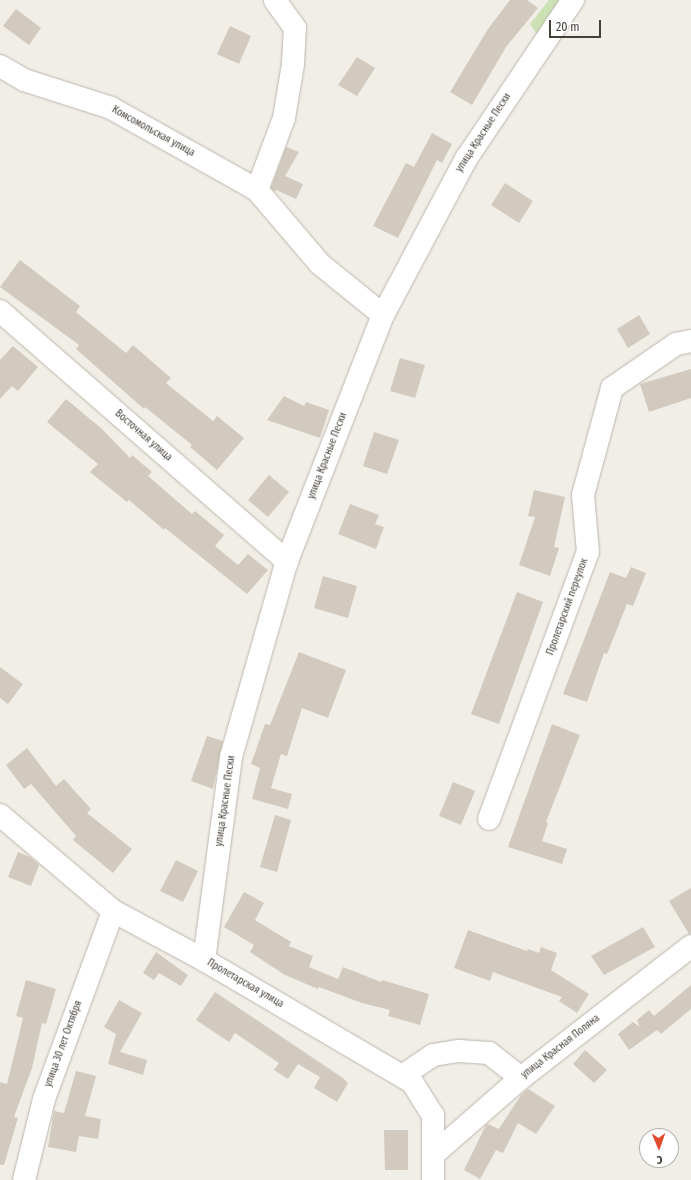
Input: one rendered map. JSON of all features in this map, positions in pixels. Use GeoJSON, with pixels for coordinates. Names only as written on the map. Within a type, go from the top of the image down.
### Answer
{"type":"FeatureCollection","features":[{"type":"Feature","properties":{"kind":"street"},"geometry":{"type":"LineString","coordinates":[[257,190],[284,118],[293,64],[295,28],[276,0]]}},
{"type":"Feature","properties":{"kind":"street","name":"улица Красные Пески"},"geometry":{"type":"LineString","coordinates":[[204,960],[231,758],[287,561],[383,315],[466,159],[573,0]]}},
{"type":"Feature","properties":{"kind":"street","name":"Комсомольская улица"},"geometry":{"type":"LineString","coordinates":[[0,66],[24,80],[111,108],[257,190],[320,264],[383,315]]}},
{"type":"Feature","properties":{"kind":"street","name":"Восточная улица"},"geometry":{"type":"LineString","coordinates":[[0,311],[287,561]]}},
{"type":"Feature","properties":{"kind":"street","name":"Пролетарский переулок"},"geometry":{"type":"LineString","coordinates":[[489,818],[588,552],[583,495],[612,388],[676,344],[691,342]]}},
{"type":"Feature","properties":{"kind":"street","name":"Пролетарская улица"},"geometry":{"type":"LineString","coordinates":[[0,815],[113,911],[204,960],[412,1082],[433,1115],[435,1153],[433,1180]]}},
{"type":"Feature","properties":{"kind":"street","name":"улица 30 лет Октября"},"geometry":{"type":"LineString","coordinates":[[24,1180],[44,1099],[113,911]]}},
{"type":"Feature","properties":{"kind":"street","name":"улица Красная Поляна"},"geometry":{"type":"LineString","coordinates":[[435,1153],[521,1078],[691,946]]}},
{"type":"Feature","properties":{"kind":"street"},"geometry":{"type":"LineString","coordinates":[[402,1076],[433,1055],[459,1051],[489,1053],[521,1078]]}},
{"type":"Feature","properties":{"kind":"green space"},"geometry":{"type":"Polygon","coordinates":[[[549,0],[563,0],[538,36],[530,24],[549,0]]]}},
{"type":"Feature","properties":{"kind":"building"},"geometry":{"type":"Polygon","coordinates":[[[510,0],[527,0],[538,8],[506,47],[472,105],[450,92],[488,29],[510,0]]]}},
{"type":"Feature","properties":{"kind":"building"},"geometry":{"type":"Polygon","coordinates":[[[16,9],[41,28],[29,45],[3,26],[16,9]]]}},
{"type":"Feature","properties":{"kind":"building"},"geometry":{"type":"Polygon","coordinates":[[[230,26],[251,36],[239,64],[217,54],[230,26]]]}},
{"type":"Feature","properties":{"kind":"building"},"geometry":{"type":"Polygon","coordinates":[[[357,57],[375,68],[357,96],[338,85],[357,57]]]}},
{"type":"Feature","properties":{"kind":"building"},"geometry":{"type":"Polygon","coordinates":[[[432,133],[452,144],[442,163],[437,160],[398,238],[373,226],[406,163],[414,167],[432,133]]]}},
{"type":"Feature","properties":{"kind":"building"},"geometry":{"type":"Polygon","coordinates":[[[286,147],[299,152],[285,176],[303,184],[296,199],[276,190],[275,192],[271,188],[286,147]]]}},
{"type":"Feature","properties":{"kind":"building"},"geometry":{"type":"Polygon","coordinates":[[[505,183],[533,201],[519,223],[491,205],[505,183]]]}},
{"type":"Feature","properties":{"kind":"building"},"geometry":{"type":"Polygon","coordinates":[[[20,260],[80,306],[76,312],[126,353],[133,345],[171,378],[166,383],[213,421],[217,416],[244,438],[217,470],[190,447],[192,445],[145,407],[144,409],[76,349],[79,345],[0,287],[20,260]]]}},
{"type":"Feature","properties":{"kind":"building"},"geometry":{"type":"Polygon","coordinates":[[[639,315],[650,334],[628,348],[617,329],[639,315]]]}},
{"type":"Feature","properties":{"kind":"building"},"geometry":{"type":"Polygon","coordinates":[[[13,346],[38,367],[18,391],[12,386],[0,399],[0,360],[13,346]]]}},
{"type":"Feature","properties":{"kind":"building"},"geometry":{"type":"Polygon","coordinates":[[[400,358],[425,365],[415,398],[390,391],[400,358]]]}},
{"type":"Feature","properties":{"kind":"building"},"geometry":{"type":"Polygon","coordinates":[[[691,369],[691,398],[649,412],[640,384],[691,369]]]}},
{"type":"Feature","properties":{"kind":"building"},"geometry":{"type":"Polygon","coordinates":[[[284,396],[304,406],[306,402],[329,410],[320,438],[267,420],[284,396]]]}},
{"type":"Feature","properties":{"kind":"building"},"geometry":{"type":"Polygon","coordinates":[[[66,399],[102,429],[130,458],[132,455],[152,472],[148,476],[192,514],[195,511],[224,535],[215,546],[238,565],[248,554],[268,570],[247,594],[165,528],[164,530],[129,500],[127,502],[90,472],[98,464],[47,422],[66,399]]]}},
{"type":"Feature","properties":{"kind":"building"},"geometry":{"type":"Polygon","coordinates":[[[374,432],[399,440],[387,474],[363,466],[374,432]]]}},
{"type":"Feature","properties":{"kind":"building"},"geometry":{"type":"Polygon","coordinates":[[[269,475],[289,492],[268,517],[248,500],[269,475]]]}},
{"type":"Feature","properties":{"kind":"building"},"geometry":{"type":"Polygon","coordinates":[[[534,490],[565,497],[554,547],[559,548],[550,576],[519,565],[535,517],[528,516],[534,490]]]}},
{"type":"Feature","properties":{"kind":"building"},"geometry":{"type":"Polygon","coordinates":[[[350,504],[379,515],[375,524],[384,527],[376,549],[338,534],[350,504]]]}},
{"type":"Feature","properties":{"kind":"building"},"geometry":{"type":"Polygon","coordinates":[[[631,567],[646,573],[633,606],[627,604],[607,654],[604,653],[587,702],[563,694],[610,572],[626,578],[631,567]]]}},
{"type":"Feature","properties":{"kind":"building"},"geometry":{"type":"Polygon","coordinates":[[[323,576],[357,586],[348,618],[314,608],[323,576]]]}},
{"type":"Feature","properties":{"kind":"building"},"geometry":{"type":"Polygon","coordinates":[[[517,592],[543,602],[499,724],[471,714],[517,592]]]}},
{"type":"Feature","properties":{"kind":"building"},"geometry":{"type":"Polygon","coordinates":[[[299,652],[346,670],[328,718],[302,708],[287,756],[281,754],[271,788],[292,794],[288,809],[252,799],[260,768],[251,764],[265,724],[270,725],[299,652]]]}},
{"type":"Feature","properties":{"kind":"building"},"geometry":{"type":"Polygon","coordinates":[[[0,667],[23,684],[8,704],[0,698],[0,667]]]}},
{"type":"Feature","properties":{"kind":"building"},"geometry":{"type":"Polygon","coordinates":[[[552,724],[580,735],[546,822],[548,823],[542,841],[567,849],[562,864],[508,847],[552,724]]]}},
{"type":"Feature","properties":{"kind":"building"},"geometry":{"type":"Polygon","coordinates":[[[207,736],[223,741],[213,789],[191,781],[207,736]]]}},
{"type":"Feature","properties":{"kind":"building"},"geometry":{"type":"Polygon","coordinates":[[[27,748],[56,786],[64,779],[91,809],[87,813],[132,849],[113,873],[73,840],[76,836],[31,784],[24,789],[6,765],[27,748]]]}},
{"type":"Feature","properties":{"kind":"building"},"geometry":{"type":"Polygon","coordinates":[[[453,782],[475,791],[461,825],[439,816],[453,782]]]}},
{"type":"Feature","properties":{"kind":"building"},"geometry":{"type":"Polygon","coordinates":[[[275,815],[291,820],[277,872],[260,867],[275,815]]]}},
{"type":"Feature","properties":{"kind":"building"},"geometry":{"type":"Polygon","coordinates":[[[18,852],[30,857],[39,865],[31,886],[8,877],[18,852]]]}},
{"type":"Feature","properties":{"kind":"building"},"geometry":{"type":"Polygon","coordinates":[[[176,860],[198,871],[183,902],[160,891],[176,860]]]}},
{"type":"Feature","properties":{"kind":"building"},"geometry":{"type":"Polygon","coordinates":[[[691,888],[691,934],[689,934],[669,901],[691,888]]]}},
{"type":"Feature","properties":{"kind":"building"},"geometry":{"type":"Polygon","coordinates":[[[244,892],[264,903],[255,920],[291,942],[289,946],[313,956],[309,967],[338,979],[343,967],[381,982],[382,980],[429,994],[420,1025],[388,1016],[390,1010],[362,1003],[319,987],[318,989],[285,975],[250,952],[254,945],[224,927],[244,892]]]}},
{"type":"Feature","properties":{"kind":"building"},"geometry":{"type":"Polygon","coordinates":[[[643,927],[655,947],[604,975],[591,956],[643,927]]]}},
{"type":"Feature","properties":{"kind":"building"},"geometry":{"type":"Polygon","coordinates":[[[468,930],[527,951],[528,949],[539,953],[541,947],[557,953],[551,970],[589,994],[577,1013],[559,1001],[562,997],[493,972],[490,981],[454,968],[468,930]]]}},
{"type":"Feature","properties":{"kind":"building"},"geometry":{"type":"Polygon","coordinates":[[[156,952],[188,975],[181,986],[159,973],[154,980],[143,973],[156,952]]]}},
{"type":"Feature","properties":{"kind":"building"},"geometry":{"type":"Polygon","coordinates":[[[26,980],[56,989],[46,1024],[42,1023],[32,1068],[14,1117],[18,1118],[4,1165],[0,1165],[0,1082],[7,1084],[23,1018],[16,1016],[26,980]]]}},
{"type":"Feature","properties":{"kind":"building"},"geometry":{"type":"Polygon","coordinates":[[[691,985],[691,1009],[661,1034],[657,1030],[629,1050],[618,1034],[633,1022],[640,1027],[637,1020],[649,1010],[654,1016],[691,985]]]}},
{"type":"Feature","properties":{"kind":"building"},"geometry":{"type":"Polygon","coordinates":[[[215,992],[343,1078],[348,1083],[337,1102],[314,1088],[320,1077],[298,1064],[288,1079],[274,1070],[279,1063],[235,1033],[229,1042],[196,1020],[215,992]]]}},
{"type":"Feature","properties":{"kind":"building"},"geometry":{"type":"Polygon","coordinates":[[[119,1000],[142,1013],[120,1052],[147,1060],[143,1075],[108,1064],[116,1034],[104,1027],[119,1000]]]}},
{"type":"Feature","properties":{"kind":"building"},"geometry":{"type":"Polygon","coordinates":[[[585,1050],[607,1070],[594,1083],[573,1064],[585,1050]]]}},
{"type":"Feature","properties":{"kind":"building"},"geometry":{"type":"Polygon","coordinates":[[[76,1071],[96,1076],[85,1116],[101,1119],[98,1139],[79,1136],[76,1152],[48,1147],[54,1111],[64,1113],[76,1071]]]}},
{"type":"Feature","properties":{"kind":"building"},"geometry":{"type":"Polygon","coordinates":[[[528,1089],[555,1106],[536,1134],[518,1123],[503,1153],[496,1150],[480,1179],[464,1170],[486,1125],[488,1124],[499,1129],[521,1095],[528,1089]]]}},
{"type":"Feature","properties":{"kind":"building"},"geometry":{"type":"Polygon","coordinates":[[[384,1130],[408,1130],[408,1170],[385,1170],[384,1130]]]}}]}
